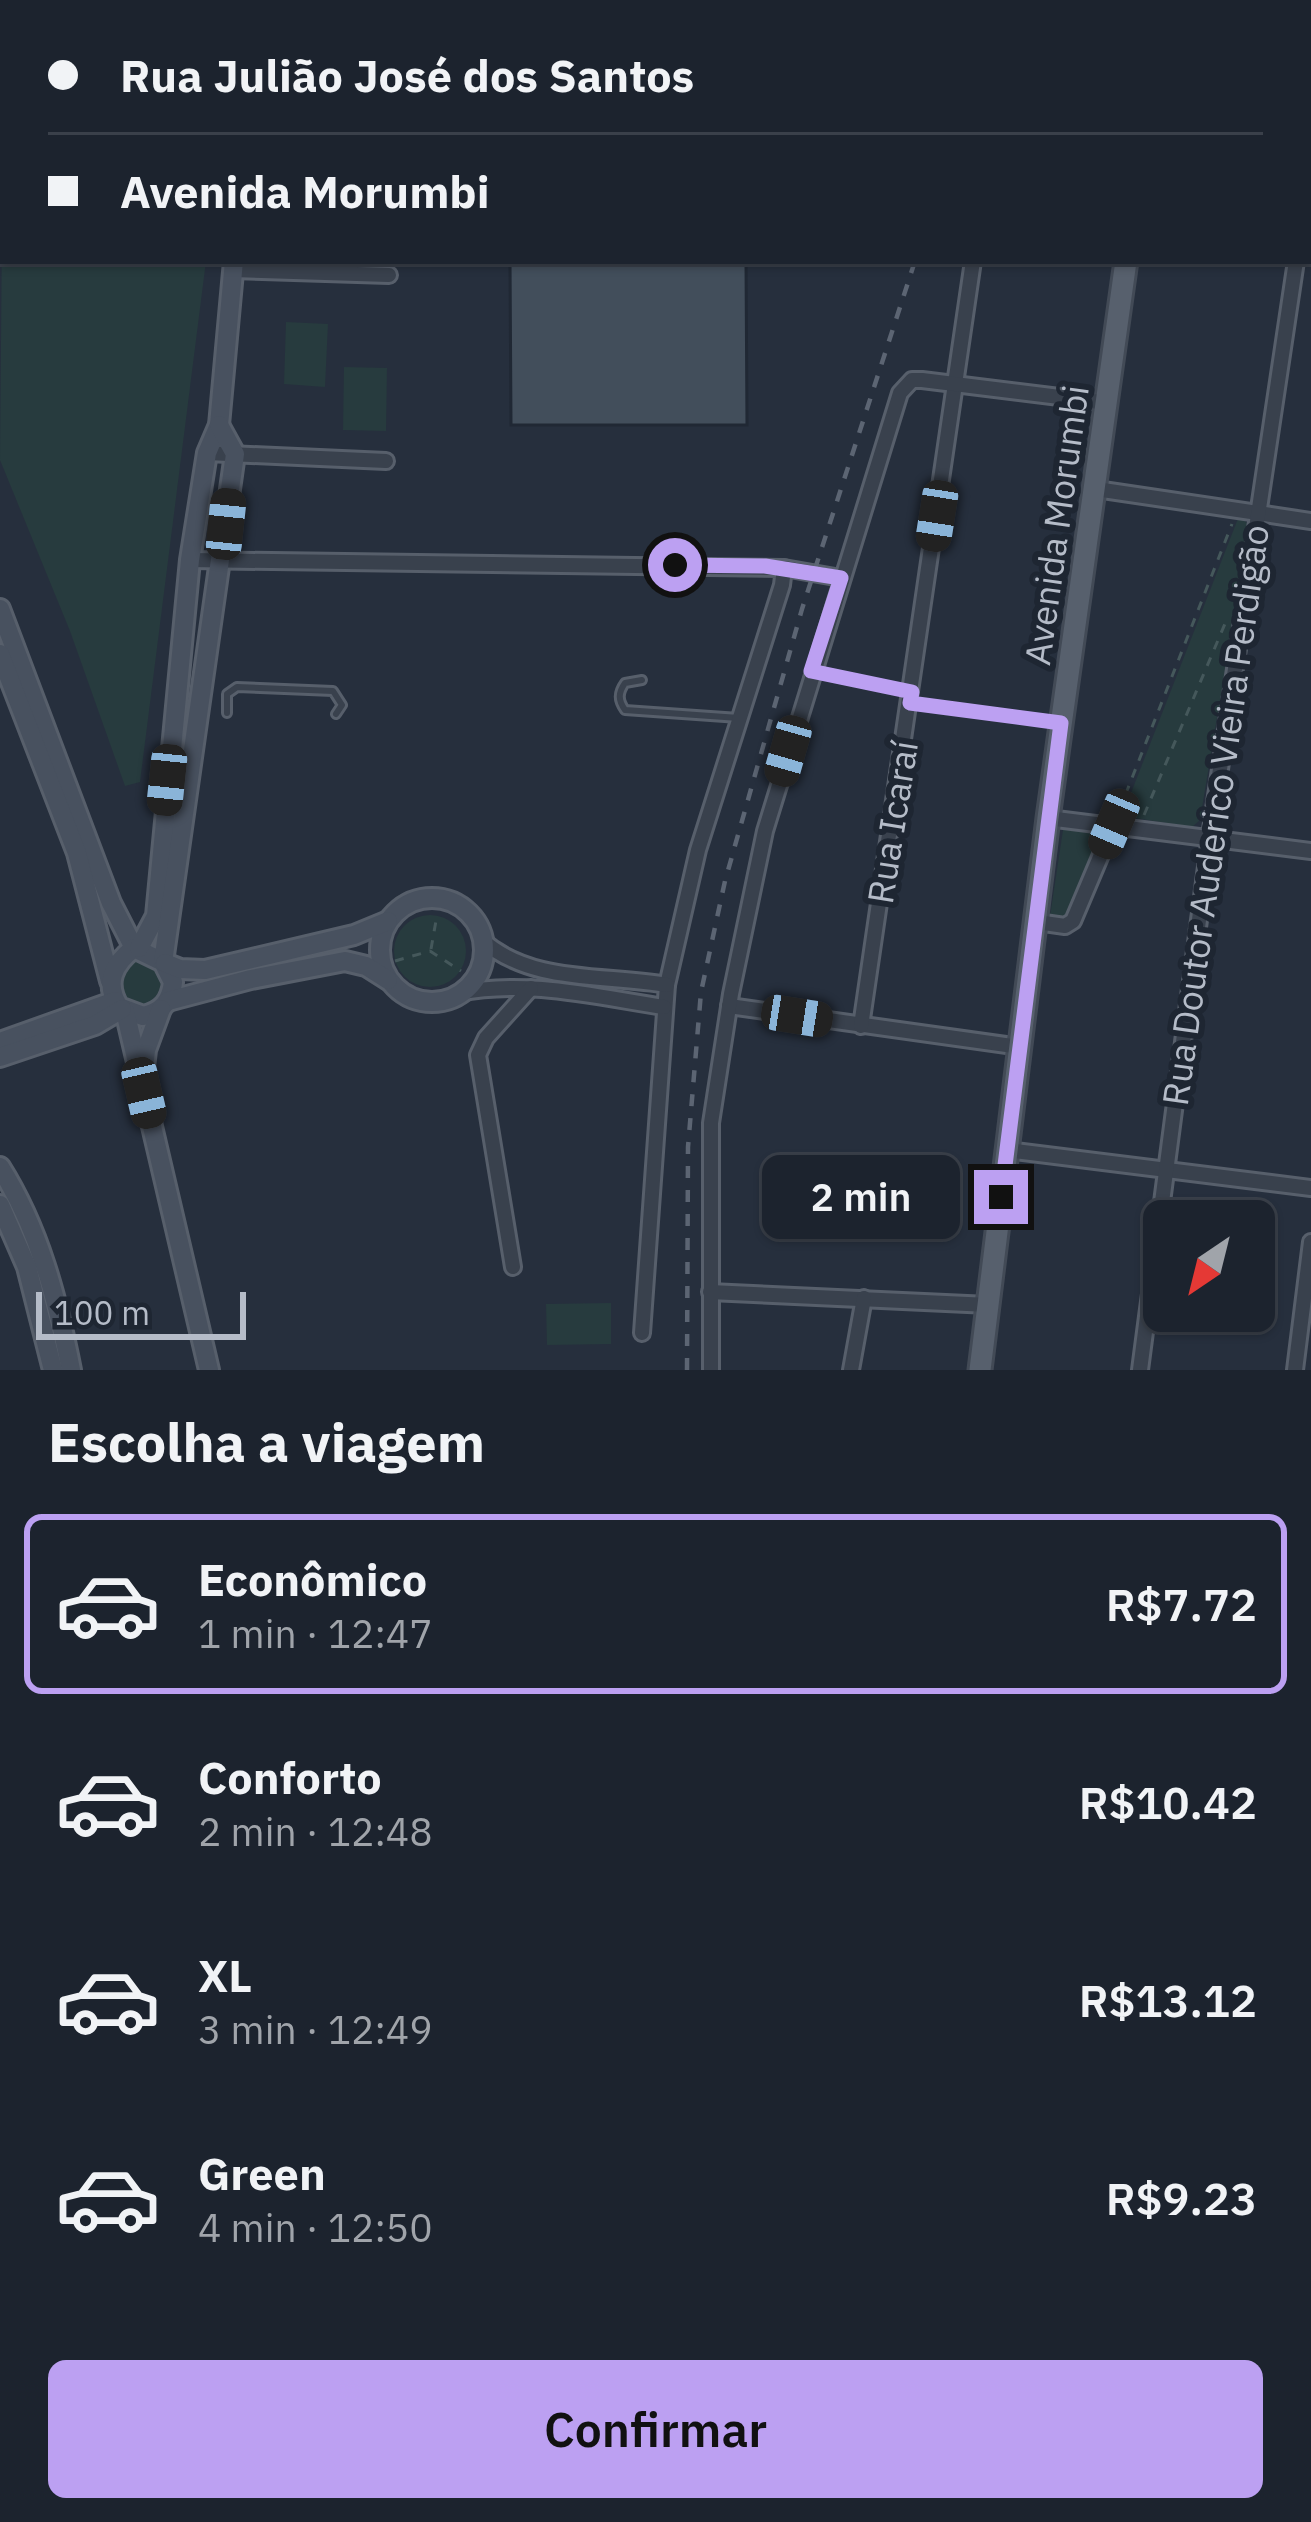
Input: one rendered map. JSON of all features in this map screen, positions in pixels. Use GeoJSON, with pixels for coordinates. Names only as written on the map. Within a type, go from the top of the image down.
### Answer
{"type":"FeatureCollection","features":[{"type":"Feature","properties":{"kind":"main road","name":"Avenida Morumbi"},"geometry":{"type":"LineString","coordinates":[[980,1370],[1048,818],[1126,264]]}},
{"type":"Feature","properties":{"kind":"street","name":"Rua Icaraí"},"geometry":{"type":"LineString","coordinates":[[861,1026],[973,264]]}},
{"type":"Feature","properties":{"kind":"street","name":"Rua Doutor Auderico Vieira Perdigão"},"geometry":{"type":"LineString","coordinates":[[1140,1370],[1210,836],[1296,264]]}},
{"type":"Feature","properties":{"kind":"street"},"geometry":{"type":"LineString","coordinates":[[0,609],[111,903],[137,948],[164,963],[189,971],[205,970],[354,935],[388,921],[415,900],[449,901],[476,922],[482,940],[480,971],[470,986],[440,1001],[423,1001],[376,971],[344,961],[251,979],[143,1016],[118,1000],[113,970],[137,948],[156,916],[190,560],[207,453],[219,425],[233,265],[388,275]]}},
{"type":"Feature","properties":{"kind":"street"},"geometry":{"type":"LineString","coordinates":[[711,1370],[711,1123],[728,1006],[765,831],[811,671],[905,385],[922,380],[1108,404]]}},
{"type":"Feature","properties":{"kind":"street"},"geometry":{"type":"LineString","coordinates":[[144,1093],[146,1050],[173,982],[164,963],[235,454],[219,425]]}},
{"type":"Feature","properties":{"kind":"street"},"geometry":{"type":"LineString","coordinates":[[207,453],[386,461]]}},
{"type":"Feature","properties":{"kind":"street"},"geometry":{"type":"LineString","coordinates":[[1096,489],[1311,521]]}},
{"type":"Feature","properties":{"kind":"street"},"geometry":{"type":"LineString","coordinates":[[190,560],[784,568],[841,578]]}},
{"type":"Feature","properties":{"kind":"street"},"geometry":{"type":"LineString","coordinates":[[642,1333],[668,985],[698,850],[784,568]]}},
{"type":"Feature","properties":{"kind":"street"},"geometry":{"type":"LineString","coordinates":[[0,654],[77,853],[144,1093],[208,1370]]}},
{"type":"Feature","properties":{"kind":"street"},"geometry":{"type":"LineString","coordinates":[[1048,818],[1311,851]]}},
{"type":"Feature","properties":{"kind":"street"},"geometry":{"type":"LineString","coordinates":[[1037,922],[1065,926],[1072,921],[1114,824]]}},
{"type":"Feature","properties":{"kind":"street"},"geometry":{"type":"LineString","coordinates":[[388,921],[380,954],[393,985]]}},
{"type":"Feature","properties":{"kind":"street"},"geometry":{"type":"LineString","coordinates":[[482,940],[526,968],[668,985]]}},
{"type":"Feature","properties":{"kind":"street"},"geometry":{"type":"LineString","coordinates":[[459,993],[531,988],[664,1007]]}},
{"type":"Feature","properties":{"kind":"street"},"geometry":{"type":"LineString","coordinates":[[513,1267],[478,1055],[486,1038],[531,988]]}},
{"type":"Feature","properties":{"kind":"street"},"geometry":{"type":"LineString","coordinates":[[0,1042],[118,1000]]}},
{"type":"Feature","properties":{"kind":"street"},"geometry":{"type":"LineString","coordinates":[[0,1058],[95,1025],[118,1000]]}},
{"type":"Feature","properties":{"kind":"street"},"geometry":{"type":"LineString","coordinates":[[728,1006],[1020,1047]]}},
{"type":"Feature","properties":{"kind":"street"},"geometry":{"type":"LineString","coordinates":[[1007,1150],[1311,1188]]}},
{"type":"Feature","properties":{"kind":"street"},"geometry":{"type":"LineString","coordinates":[[0,1167],[36,1236],[71,1370]]}},
{"type":"Feature","properties":{"kind":"street"},"geometry":{"type":"LineString","coordinates":[[0,1205],[31,1279],[52,1370]]}},
{"type":"Feature","properties":{"kind":"street"},"geometry":{"type":"LineString","coordinates":[[1295,1370],[1311,1242]]}},
{"type":"Feature","properties":{"kind":"street"},"geometry":{"type":"LineString","coordinates":[[710,1292],[989,1305]]}},
{"type":"Feature","properties":{"kind":"street"},"geometry":{"type":"LineString","coordinates":[[851,1370],[864,1298]]}},
{"type":"Feature","properties":{"kind":"lane"},"geometry":{"type":"LineString","coordinates":[[811,671],[911,697],[1061,723]]}},
{"type":"Feature","properties":{"kind":"lane"},"geometry":{"type":"LineString","coordinates":[[642,680],[625,683],[620,690],[619,701],[625,710],[739,718]]}},
{"type":"Feature","properties":{"kind":"lane"},"geometry":{"type":"LineString","coordinates":[[227,713],[227,694],[237,687],[333,691],[342,705],[336,714]]}},
{"type":"Feature","properties":{"kind":"path"},"geometry":{"type":"LineString","coordinates":[[1114,824],[1238,510]]}},
{"type":"Feature","properties":{"kind":"path"},"geometry":{"type":"LineString","coordinates":[[1138,828],[1227,619]]}},
{"type":"Feature","properties":{"kind":"path"},"geometry":{"type":"LineString","coordinates":[[430,951],[437,915]]}},
{"type":"Feature","properties":{"kind":"path"},"geometry":{"type":"LineString","coordinates":[[395,961],[430,951],[461,971]]}},
{"type":"Feature","properties":{"kind":"green space"},"geometry":{"type":"Polygon","coordinates":[[[2,264],[206,264],[140,782],[125,786],[70,631],[0,460],[2,264]]]}},
{"type":"Feature","properties":{"kind":"green space"},"geometry":{"type":"Polygon","coordinates":[[[286,322],[328,324],[325,387],[284,384],[286,322]]]}},
{"type":"Feature","properties":{"kind":"green space"},"geometry":{"type":"Polygon","coordinates":[[[344,367],[387,368],[386,431],[343,430],[344,367]]]}},
{"type":"Feature","properties":{"kind":"green space"},"geometry":{"type":"Polygon","coordinates":[[[1239,516],[1249,525],[1200,820],[1192,827],[1122,816],[1239,516]]]}},
{"type":"Feature","properties":{"kind":"green space"},"geometry":{"type":"Polygon","coordinates":[[[1071,825],[1107,831],[1065,918],[1050,916],[1063,830],[1071,825]]]}},
{"type":"Feature","properties":{"kind":"green space"},"geometry":{"type":"Polygon","coordinates":[[[430,915],[456,925],[466,951],[456,977],[430,987],[404,977],[394,951],[404,925],[430,915]]]}},
{"type":"Feature","properties":{"kind":"green space"},"geometry":{"type":"Polygon","coordinates":[[[141,961],[157,968],[164,984],[157,1000],[141,1007],[125,1000],[118,984],[125,968],[141,961]]]}},
{"type":"Feature","properties":{"kind":"green space"},"geometry":{"type":"Polygon","coordinates":[[[611,1303],[611,1344],[547,1345],[546,1304],[611,1303]]]}},
{"type":"Feature","properties":{"kind":"building"},"geometry":{"type":"Polygon","coordinates":[[[510,264],[746,264],[747,425],[511,425],[510,264]]]}},
{"type":"Feature","properties":{"kind":"railway"},"geometry":{"type":"LineString","coordinates":[[687,1370],[688,1147],[701,992],[725,881],[802,609],[914,264]]}},
{"type":"Feature","properties":{"kind":"route"},"geometry":{"type":"LineString","coordinates":[[675,565],[765,566],[841,578],[811,671],[912,692],[910,703],[1061,723],[1001,1197]]}}]}
